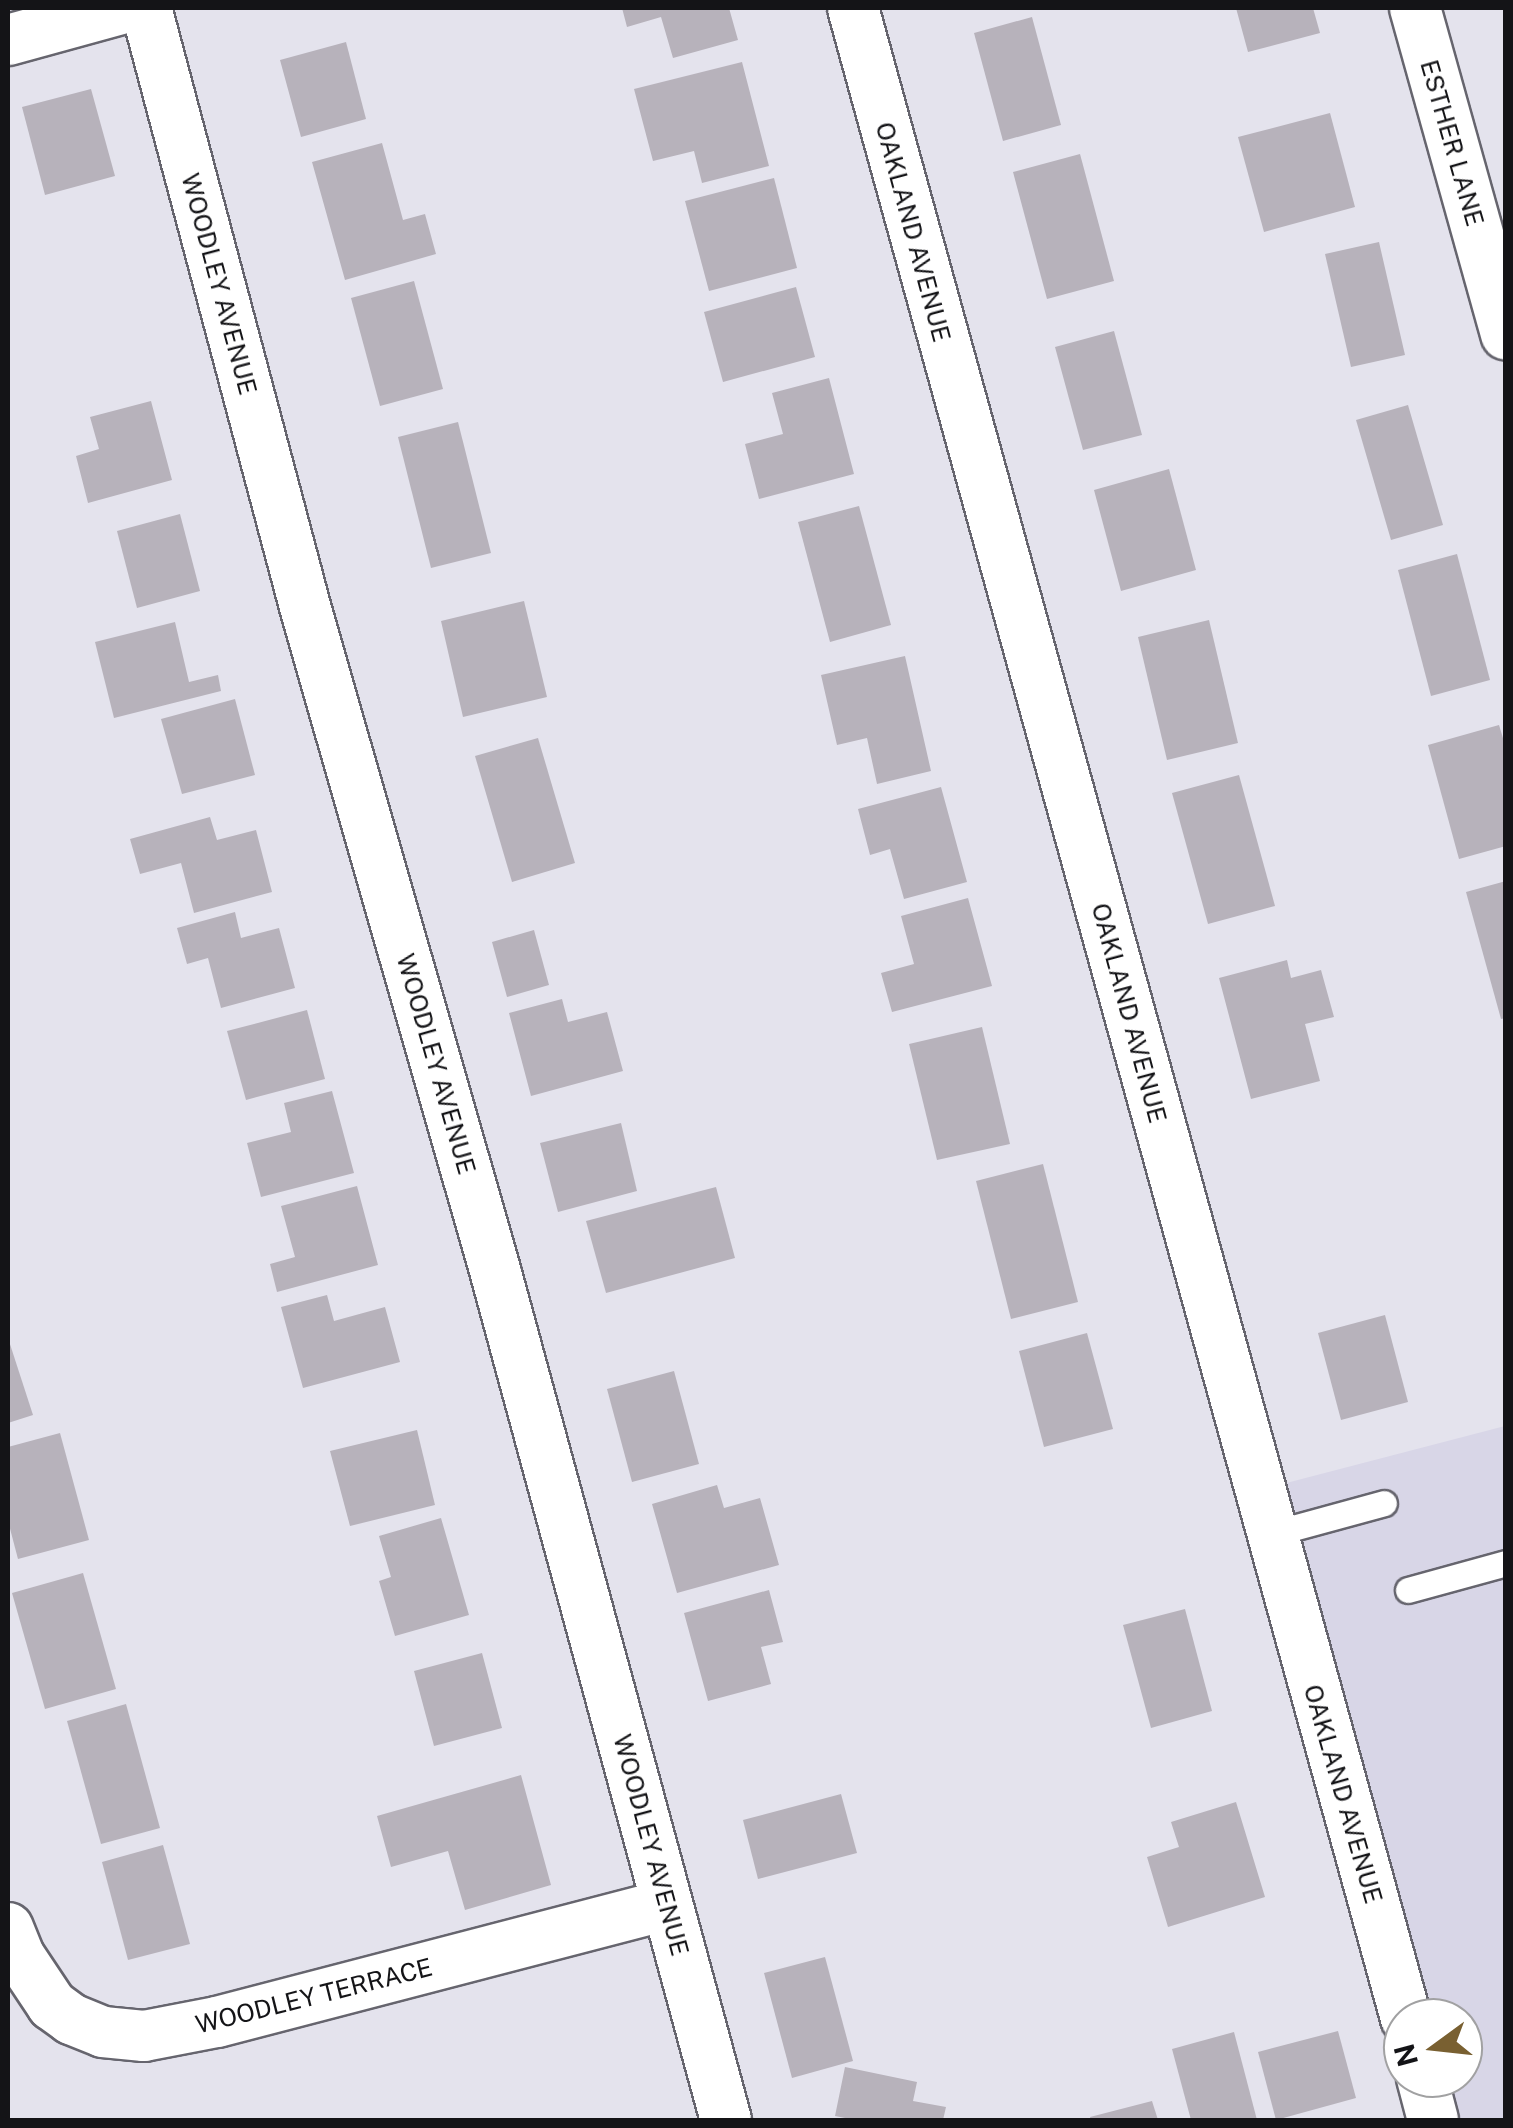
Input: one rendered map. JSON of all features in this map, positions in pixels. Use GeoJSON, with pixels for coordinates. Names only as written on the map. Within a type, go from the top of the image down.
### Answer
{"type":"FeatureCollection","features":[{"type":"Feature","properties":{"kind":"street"},"geometry":{"type":"LineString","coordinates":[[8,40],[125,8]]}},
{"type":"Feature","properties":{"kind":"street","name":"WOODLEY AVENUE"},"geometry":{"type":"LineString","coordinates":[[146,8],[306,610],[496,1270],[726,2120]]}},
{"type":"Feature","properties":{"kind":"street","name":"OAKLAND AVENUE"},"geometry":{"type":"LineString","coordinates":[[852,8],[1400,1998]]}},
{"type":"Feature","properties":{"kind":"street","name":"ESTHER LANE"},"geometry":{"type":"LineString","coordinates":[[1414,8],[1506,335]]}},
{"type":"Feature","properties":{"kind":"street","name":"WOODLEY TERRACE"},"geometry":{"type":"LineString","coordinates":[[8,1928],[20,1956],[52,2005],[71,2020],[103,2032],[144,2036],[217,2022],[667,1905]]}},
{"type":"Feature","properties":{"kind":"lane"},"geometry":{"type":"LineString","coordinates":[[1271,1534],[1384,1502]]}},
{"type":"Feature","properties":{"kind":"lane"},"geometry":{"type":"LineString","coordinates":[[1408,1590],[1506,1563]]}},
{"type":"Feature","properties":{"kind":"shaded area"},"geometry":{"type":"Polygon","coordinates":[[[1505,1426],[1505,2120],[1433,2120],[1427,2098],[1483,2098],[1483,1998],[1399,1998],[1259,1490],[1505,1426]]]}},
{"type":"Feature","properties":{"kind":"building"},"geometry":{"type":"Polygon","coordinates":[[[622,8],[729,8],[738,40],[673,58],[661,17],[627,27],[622,8]]]}},
{"type":"Feature","properties":{"kind":"building"},"geometry":{"type":"Polygon","coordinates":[[[1236,8],[1313,8],[1320,33],[1248,52],[1236,8]]]}},
{"type":"Feature","properties":{"kind":"building"},"geometry":{"type":"Polygon","coordinates":[[[1032,17],[1061,125],[1003,141],[974,33],[1032,17]]]}},
{"type":"Feature","properties":{"kind":"building"},"geometry":{"type":"Polygon","coordinates":[[[346,42],[366,119],[301,137],[280,60],[346,42]]]}},
{"type":"Feature","properties":{"kind":"building"},"geometry":{"type":"Polygon","coordinates":[[[742,62],[769,166],[702,183],[694,151],[653,161],[634,89],[742,62]]]}},
{"type":"Feature","properties":{"kind":"building"},"geometry":{"type":"Polygon","coordinates":[[[91,89],[115,176],[45,195],[22,107],[91,89]]]}},
{"type":"Feature","properties":{"kind":"building"},"geometry":{"type":"Polygon","coordinates":[[[1330,113],[1355,207],[1264,232],[1238,137],[1330,113]]]}},
{"type":"Feature","properties":{"kind":"building"},"geometry":{"type":"Polygon","coordinates":[[[382,143],[403,220],[425,214],[436,254],[345,280],[312,162],[382,143]]]}},
{"type":"Feature","properties":{"kind":"building"},"geometry":{"type":"Polygon","coordinates":[[[1080,154],[1114,281],[1047,299],[1013,172],[1080,154]]]}},
{"type":"Feature","properties":{"kind":"building"},"geometry":{"type":"Polygon","coordinates":[[[774,178],[797,268],[709,291],[685,201],[774,178]]]}},
{"type":"Feature","properties":{"kind":"building"},"geometry":{"type":"Polygon","coordinates":[[[1379,242],[1405,355],[1351,367],[1325,254],[1379,242]]]}},
{"type":"Feature","properties":{"kind":"building"},"geometry":{"type":"Polygon","coordinates":[[[414,281],[443,389],[380,406],[351,298],[414,281]]]}},
{"type":"Feature","properties":{"kind":"building"},"geometry":{"type":"Polygon","coordinates":[[[796,287],[815,357],[723,382],[704,312],[796,287]]]}},
{"type":"Feature","properties":{"kind":"building"},"geometry":{"type":"Polygon","coordinates":[[[1114,331],[1142,435],[1083,450],[1055,347],[1114,331]]]}},
{"type":"Feature","properties":{"kind":"building"},"geometry":{"type":"Polygon","coordinates":[[[829,378],[854,474],[759,499],[745,444],[783,434],[772,393],[829,378]]]}},
{"type":"Feature","properties":{"kind":"building"},"geometry":{"type":"Polygon","coordinates":[[[151,401],[172,480],[88,503],[76,456],[99,449],[90,417],[151,401]]]}},
{"type":"Feature","properties":{"kind":"building"},"geometry":{"type":"Polygon","coordinates":[[[1408,405],[1443,525],[1391,540],[1356,420],[1408,405]]]}},
{"type":"Feature","properties":{"kind":"building"},"geometry":{"type":"Polygon","coordinates":[[[458,422],[491,553],[431,568],[398,437],[458,422]]]}},
{"type":"Feature","properties":{"kind":"building"},"geometry":{"type":"Polygon","coordinates":[[[1169,469],[1196,570],[1121,591],[1094,490],[1169,469]]]}},
{"type":"Feature","properties":{"kind":"building"},"geometry":{"type":"Polygon","coordinates":[[[859,506],[891,625],[830,642],[798,522],[859,506]]]}},
{"type":"Feature","properties":{"kind":"building"},"geometry":{"type":"Polygon","coordinates":[[[180,514],[200,591],[137,608],[117,531],[180,514]]]}},
{"type":"Feature","properties":{"kind":"building"},"geometry":{"type":"Polygon","coordinates":[[[1457,554],[1490,680],[1431,696],[1398,570],[1457,554]]]}},
{"type":"Feature","properties":{"kind":"building"},"geometry":{"type":"Polygon","coordinates":[[[524,601],[547,697],[463,717],[441,621],[524,601]]]}},
{"type":"Feature","properties":{"kind":"building"},"geometry":{"type":"Polygon","coordinates":[[[1209,620],[1238,743],[1167,760],[1138,637],[1209,620]]]}},
{"type":"Feature","properties":{"kind":"building"},"geometry":{"type":"Polygon","coordinates":[[[175,622],[189,682],[218,675],[221,691],[114,718],[95,642],[175,622]]]}},
{"type":"Feature","properties":{"kind":"building"},"geometry":{"type":"Polygon","coordinates":[[[905,656],[931,771],[877,784],[867,738],[837,745],[821,675],[905,656]]]}},
{"type":"Feature","properties":{"kind":"building"},"geometry":{"type":"Polygon","coordinates":[[[235,699],[255,775],[182,794],[161,719],[235,699]]]}},
{"type":"Feature","properties":{"kind":"building"},"geometry":{"type":"Polygon","coordinates":[[[1499,725],[1506,748],[1506,846],[1459,859],[1428,745],[1499,725]]]}},
{"type":"Feature","properties":{"kind":"building"},"geometry":{"type":"Polygon","coordinates":[[[538,738],[575,863],[512,882],[475,756],[538,738]]]}},
{"type":"Feature","properties":{"kind":"building"},"geometry":{"type":"Polygon","coordinates":[[[1239,775],[1275,906],[1208,924],[1172,793],[1239,775]]]}},
{"type":"Feature","properties":{"kind":"building"},"geometry":{"type":"Polygon","coordinates":[[[941,787],[967,882],[904,899],[890,849],[870,855],[858,809],[941,787]]]}},
{"type":"Feature","properties":{"kind":"building"},"geometry":{"type":"Polygon","coordinates":[[[210,817],[217,840],[256,830],[272,892],[194,913],[181,863],[140,874],[130,839],[210,817]]]}},
{"type":"Feature","properties":{"kind":"building"},"geometry":{"type":"Polygon","coordinates":[[[1506,881],[1506,1018],[1501,1019],[1466,892],[1506,881]]]}},
{"type":"Feature","properties":{"kind":"building"},"geometry":{"type":"Polygon","coordinates":[[[968,898],[992,986],[892,1012],[881,973],[914,964],[901,916],[968,898]]]}},
{"type":"Feature","properties":{"kind":"building"},"geometry":{"type":"Polygon","coordinates":[[[235,912],[241,938],[279,928],[295,988],[221,1008],[208,958],[187,964],[177,928],[235,912]]]}},
{"type":"Feature","properties":{"kind":"building"},"geometry":{"type":"Polygon","coordinates":[[[534,930],[549,985],[507,997],[492,942],[534,930]]]}},
{"type":"Feature","properties":{"kind":"building"},"geometry":{"type":"Polygon","coordinates":[[[1287,960],[1291,978],[1321,970],[1334,1017],[1305,1024],[1320,1081],[1251,1099],[1219,978],[1287,960]]]}},
{"type":"Feature","properties":{"kind":"building"},"geometry":{"type":"Polygon","coordinates":[[[562,999],[568,1022],[607,1012],[623,1071],[531,1096],[509,1013],[562,999]]]}},
{"type":"Feature","properties":{"kind":"building"},"geometry":{"type":"Polygon","coordinates":[[[307,1010],[325,1079],[246,1100],[227,1031],[307,1010]]]}},
{"type":"Feature","properties":{"kind":"building"},"geometry":{"type":"Polygon","coordinates":[[[982,1027],[1010,1144],[937,1160],[909,1044],[982,1027]]]}},
{"type":"Feature","properties":{"kind":"building"},"geometry":{"type":"Polygon","coordinates":[[[332,1091],[354,1173],[261,1197],[247,1143],[291,1132],[284,1103],[332,1091]]]}},
{"type":"Feature","properties":{"kind":"building"},"geometry":{"type":"Polygon","coordinates":[[[621,1123],[637,1191],[558,1212],[540,1143],[621,1123]]]}},
{"type":"Feature","properties":{"kind":"building"},"geometry":{"type":"Polygon","coordinates":[[[1043,1164],[1078,1302],[1011,1319],[976,1181],[1043,1164]]]}},
{"type":"Feature","properties":{"kind":"building"},"geometry":{"type":"Polygon","coordinates":[[[357,1186],[378,1265],[277,1292],[270,1264],[295,1257],[281,1206],[357,1186]]]}},
{"type":"Feature","properties":{"kind":"building"},"geometry":{"type":"Polygon","coordinates":[[[716,1187],[735,1258],[606,1293],[586,1221],[716,1187]]]}},
{"type":"Feature","properties":{"kind":"building"},"geometry":{"type":"Polygon","coordinates":[[[327,1295],[334,1321],[385,1307],[400,1362],[303,1388],[281,1307],[327,1295]]]}},
{"type":"Feature","properties":{"kind":"building"},"geometry":{"type":"Polygon","coordinates":[[[1385,1315],[1408,1402],[1341,1420],[1318,1333],[1385,1315]]]}},
{"type":"Feature","properties":{"kind":"building"},"geometry":{"type":"Polygon","coordinates":[[[1087,1333],[1113,1429],[1044,1447],[1019,1351],[1087,1333]]]}},
{"type":"Feature","properties":{"kind":"building"},"geometry":{"type":"Polygon","coordinates":[[[8,1338],[33,1415],[8,1423],[8,1338]]]}},
{"type":"Feature","properties":{"kind":"building"},"geometry":{"type":"Polygon","coordinates":[[[674,1371],[699,1464],[632,1482],[607,1389],[674,1371]]]}},
{"type":"Feature","properties":{"kind":"building"},"geometry":{"type":"Polygon","coordinates":[[[417,1430],[435,1505],[350,1526],[330,1451],[417,1430]]]}},
{"type":"Feature","properties":{"kind":"building"},"geometry":{"type":"Polygon","coordinates":[[[60,1433],[89,1540],[18,1559],[8,1521],[8,1447],[60,1433]]]}},
{"type":"Feature","properties":{"kind":"building"},"geometry":{"type":"Polygon","coordinates":[[[717,1485],[724,1508],[760,1498],[779,1565],[677,1593],[652,1504],[717,1485]]]}},
{"type":"Feature","properties":{"kind":"building"},"geometry":{"type":"Polygon","coordinates":[[[441,1518],[469,1615],[395,1636],[379,1581],[391,1577],[379,1536],[441,1518]]]}},
{"type":"Feature","properties":{"kind":"building"},"geometry":{"type":"Polygon","coordinates":[[[83,1573],[116,1689],[45,1709],[12,1593],[83,1573]]]}},
{"type":"Feature","properties":{"kind":"building"},"geometry":{"type":"Polygon","coordinates":[[[769,1590],[783,1642],[761,1647],[771,1684],[708,1701],[684,1613],[769,1590]]]}},
{"type":"Feature","properties":{"kind":"building"},"geometry":{"type":"Polygon","coordinates":[[[1185,1609],[1212,1711],[1151,1728],[1123,1625],[1185,1609]]]}},
{"type":"Feature","properties":{"kind":"building"},"geometry":{"type":"Polygon","coordinates":[[[482,1653],[502,1728],[434,1746],[414,1671],[482,1653]]]}},
{"type":"Feature","properties":{"kind":"building"},"geometry":{"type":"Polygon","coordinates":[[[126,1704],[160,1828],[101,1844],[67,1721],[126,1704]]]}},
{"type":"Feature","properties":{"kind":"building"},"geometry":{"type":"Polygon","coordinates":[[[521,1775],[551,1885],[465,1910],[448,1851],[391,1867],[377,1816],[521,1775]]]}},
{"type":"Feature","properties":{"kind":"building"},"geometry":{"type":"Polygon","coordinates":[[[841,1794],[857,1853],[758,1879],[743,1820],[841,1794]]]}},
{"type":"Feature","properties":{"kind":"building"},"geometry":{"type":"Polygon","coordinates":[[[1236,1802],[1265,1897],[1168,1927],[1147,1857],[1179,1847],[1171,1822],[1236,1802]]]}},
{"type":"Feature","properties":{"kind":"building"},"geometry":{"type":"Polygon","coordinates":[[[163,1845],[190,1944],[128,1960],[102,1862],[163,1845]]]}},
{"type":"Feature","properties":{"kind":"building"},"geometry":{"type":"Polygon","coordinates":[[[825,1957],[853,2061],[792,2078],[764,1973],[825,1957]]]}},
{"type":"Feature","properties":{"kind":"building"},"geometry":{"type":"Polygon","coordinates":[[[1338,2031],[1356,2098],[1276,2120],[1258,2052],[1338,2031]]]}},
{"type":"Feature","properties":{"kind":"building"},"geometry":{"type":"Polygon","coordinates":[[[1234,2032],[1257,2120],[1191,2120],[1172,2049],[1234,2032]]]}},
{"type":"Feature","properties":{"kind":"building"},"geometry":{"type":"Polygon","coordinates":[[[845,2067],[917,2082],[913,2101],[946,2107],[943,2120],[855,2120],[835,2116],[845,2067]]]}},
{"type":"Feature","properties":{"kind":"building"},"geometry":{"type":"Polygon","coordinates":[[[1152,2101],[1158,2120],[1090,2117],[1152,2101]]]}}]}
